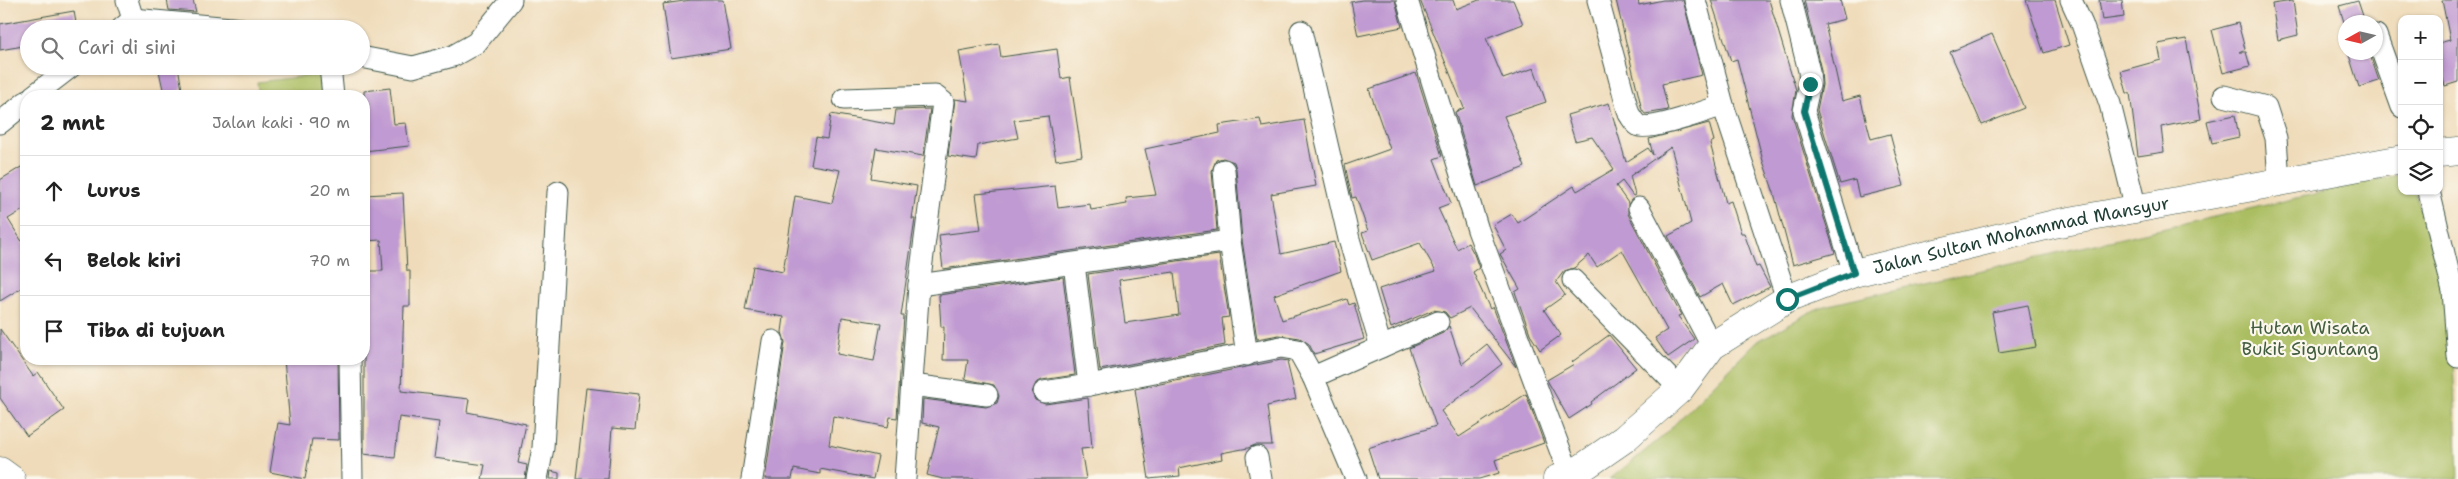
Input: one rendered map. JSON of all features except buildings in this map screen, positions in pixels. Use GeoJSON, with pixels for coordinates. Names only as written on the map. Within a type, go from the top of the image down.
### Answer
{"type":"FeatureCollection","features":[{"type":"Feature","properties":{"kind":"street"},"geometry":{"type":"LineString","coordinates":[[370,59],[413,67],[453,56],[476,43],[511,0]]}},
{"type":"Feature","properties":{"kind":"street"},"geometry":{"type":"LineString","coordinates":[[1407,0],[1478,230],[1563,476]]}},
{"type":"Feature","properties":{"kind":"street"},"geometry":{"type":"LineString","coordinates":[[1598,0],[1629,114],[1634,122],[1645,127],[1662,124],[1723,105]]}},
{"type":"Feature","properties":{"kind":"street"},"geometry":{"type":"LineString","coordinates":[[1695,0],[1723,105],[1787,299]]}},
{"type":"Feature","properties":{"kind":"street"},"geometry":{"type":"LineString","coordinates":[[1791,0],[1809,71],[1810,84],[1804,111],[1854,273]]}},
{"type":"Feature","properties":{"kind":"street"},"geometry":{"type":"LineString","coordinates":[[2071,0],[2082,24],[2110,104],[2136,209]]}},
{"type":"Feature","properties":{"kind":"street"},"geometry":{"type":"LineString","coordinates":[[127,16],[162,20]]}},
{"type":"Feature","properties":{"kind":"street"},"geometry":{"type":"LineString","coordinates":[[1301,31],[1349,239],[1381,347]]}},
{"type":"Feature","properties":{"kind":"street"},"geometry":{"type":"LineString","coordinates":[[2383,55],[2401,105]]}},
{"type":"Feature","properties":{"kind":"street"},"geometry":{"type":"LineString","coordinates":[[42,90],[61,75]]}},
{"type":"Feature","properties":{"kind":"street"},"geometry":{"type":"LineString","coordinates":[[331,75],[332,90]]}},
{"type":"Feature","properties":{"kind":"street"},"geometry":{"type":"LineString","coordinates":[[844,99],[935,96],[943,102],[919,285],[905,479]]}},
{"type":"Feature","properties":{"kind":"street"},"geometry":{"type":"LineString","coordinates":[[2224,96],[2266,107],[2276,138],[2279,181]]}},
{"type":"Feature","properties":{"kind":"street"},"geometry":{"type":"LineString","coordinates":[[0,123],[20,107]]}},
{"type":"Feature","properties":{"kind":"street"},"geometry":{"type":"LineString","coordinates":[[2443,153],[2458,151]]}},
{"type":"Feature","properties":{"kind":"street","name":"Jalan Sultan Mohammad Mansyur"},"geometry":{"type":"LineString","coordinates":[[1563,476],[1582,468],[1624,439],[1680,389],[1712,346],[1787,299],[1854,273],[2054,224],[2398,160]]}},
{"type":"Feature","properties":{"kind":"street"},"geometry":{"type":"LineString","coordinates":[[1224,170],[1230,241],[1247,354]]}},
{"type":"Feature","properties":{"kind":"street"},"geometry":{"type":"LineString","coordinates":[[537,479],[543,448],[558,192]]}},
{"type":"Feature","properties":{"kind":"street"},"geometry":{"type":"LineString","coordinates":[[2431,195],[2453,291],[2458,357]]}},
{"type":"Feature","properties":{"kind":"street"},"geometry":{"type":"LineString","coordinates":[[1639,208],[1712,346]]}},
{"type":"Feature","properties":{"kind":"street"},"geometry":{"type":"LineString","coordinates":[[919,285],[1230,241]]}},
{"type":"Feature","properties":{"kind":"street"},"geometry":{"type":"LineString","coordinates":[[1074,264],[1089,385]]}},
{"type":"Feature","properties":{"kind":"street"},"geometry":{"type":"LineString","coordinates":[[1573,280],[1680,389]]}},
{"type":"Feature","properties":{"kind":"street"},"geometry":{"type":"LineString","coordinates":[[1313,377],[1438,322]]}},
{"type":"Feature","properties":{"kind":"street"},"geometry":{"type":"LineString","coordinates":[[752,479],[773,341]]}},
{"type":"Feature","properties":{"kind":"street"},"geometry":{"type":"LineString","coordinates":[[1044,392],[1089,385],[1281,347],[1298,350],[1313,377],[1356,479]]}},
{"type":"Feature","properties":{"kind":"street"},"geometry":{"type":"LineString","coordinates":[[350,365],[352,479]]}},
{"type":"Feature","properties":{"kind":"street"},"geometry":{"type":"LineString","coordinates":[[912,385],[987,395]]}},
{"type":"Feature","properties":{"kind":"street"},"geometry":{"type":"LineString","coordinates":[[1257,457],[1261,479]]}},
{"type":"Feature","properties":{"kind":"street"},"geometry":{"type":"LineString","coordinates":[[0,470],[10,479]]}},
{"type":"Feature","properties":{"kind":"green space"},"geometry":{"type":"Polygon","coordinates":[[[324,75],[326,90],[258,90],[257,82],[324,75]]]}},
{"type":"Feature","properties":{"kind":"green space","name":"Hutan Wisata Bukit Siguntang"},"geometry":{"type":"Polygon","coordinates":[[[2398,175],[2398,195],[2416,195],[2451,313],[2458,479],[1610,479],[1661,438],[1756,342],[1820,307],[2398,175]]]}},
{"type":"Feature","properties":{"kind":"route"},"geometry":{"type":"LineString","coordinates":[[1787,299],[1854,273],[1804,111],[1810,84]]}}]}
